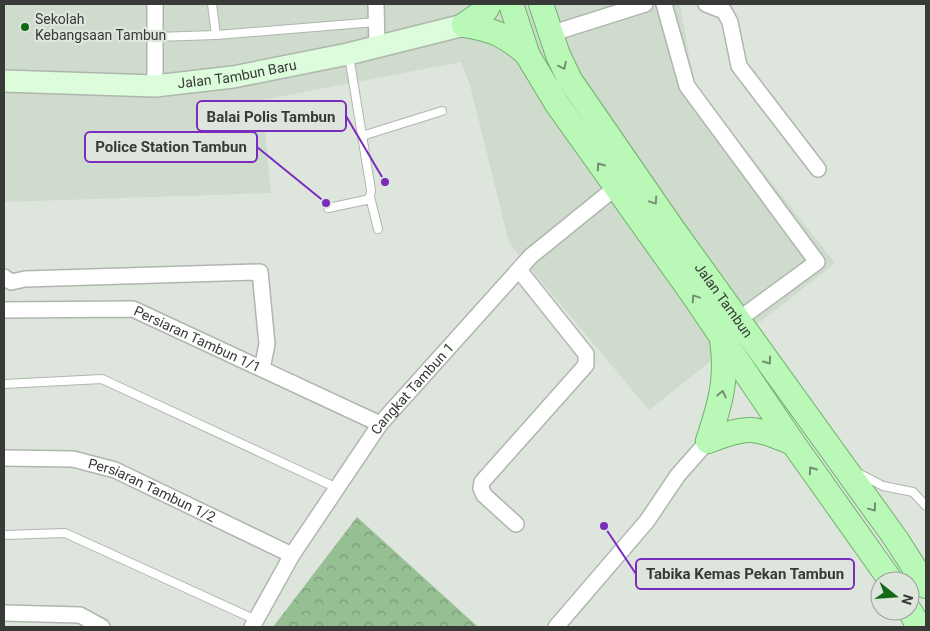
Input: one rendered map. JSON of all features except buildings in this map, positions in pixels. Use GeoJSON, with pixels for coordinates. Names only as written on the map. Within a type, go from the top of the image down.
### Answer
{"type":"FeatureCollection","features":[{"type":"Feature","properties":{"kind":"main road"},"geometry":{"type":"LineString","coordinates":[[464,26],[486,10],[489,4]]}},
{"type":"Feature","properties":{"kind":"main road","name":"Jalan Tambun"},"geometry":{"type":"LineString","coordinates":[[511,4],[528,56],[557,104],[615,188],[694,296],[768,403],[793,443],[884,571]]}},
{"type":"Feature","properties":{"kind":"main road","name":"Jalan Tambun"},"geometry":{"type":"LineString","coordinates":[[541,4],[550,34],[570,80],[738,320],[896,539],[926,586]]}},
{"type":"Feature","properties":{"kind":"main road"},"geometry":{"type":"LineString","coordinates":[[464,26],[489,29],[507,37],[528,56]]}},
{"type":"Feature","properties":{"kind":"main road","name":"Jalan Tambun Baru"},"geometry":{"type":"LineString","coordinates":[[4,81],[155,86],[233,77],[348,54],[464,26]]}},
{"type":"Feature","properties":{"kind":"main road"},"geometry":{"type":"LineString","coordinates":[[708,440],[724,386],[726,364],[722,339]]}},
{"type":"Feature","properties":{"kind":"main road"},"geometry":{"type":"LineString","coordinates":[[708,440],[738,430],[760,430],[793,443]]}},
{"type":"Feature","properties":{"kind":"street"},"geometry":{"type":"LineString","coordinates":[[155,4],[155,86]]}},
{"type":"Feature","properties":{"kind":"street"},"geometry":{"type":"LineString","coordinates":[[376,4],[377,47]]}},
{"type":"Feature","properties":{"kind":"street"},"geometry":{"type":"LineString","coordinates":[[550,34],[645,4]]}},
{"type":"Feature","properties":{"kind":"street"},"geometry":{"type":"LineString","coordinates":[[664,4],[687,86],[818,262],[738,320]]}},
{"type":"Feature","properties":{"kind":"street"},"geometry":{"type":"LineString","coordinates":[[706,4],[724,11],[730,22],[739,66],[818,169]]}},
{"type":"Feature","properties":{"kind":"street","name":"Cangkat Tambun 1"},"geometry":{"type":"LineString","coordinates":[[254,624],[292,555],[380,424],[531,256],[615,188]]}},
{"type":"Feature","properties":{"kind":"street"},"geometry":{"type":"LineString","coordinates":[[516,524],[484,495],[481,488],[482,482],[586,365],[586,354],[519,270]]}},
{"type":"Feature","properties":{"kind":"street"},"geometry":{"type":"LineString","coordinates":[[4,277],[11,282],[25,279],[260,272],[267,344],[262,369]]}},
{"type":"Feature","properties":{"kind":"street","name":"Persiaran Tambun 1/1"},"geometry":{"type":"LineString","coordinates":[[4,310],[134,309],[380,424]]}},
{"type":"Feature","properties":{"kind":"street"},"geometry":{"type":"LineString","coordinates":[[556,627],[648,521],[678,475],[708,440]]}},
{"type":"Feature","properties":{"kind":"street","name":"Persiaran Tambun 1/2"},"geometry":{"type":"LineString","coordinates":[[4,458],[73,459],[115,470],[292,555]]}},
{"type":"Feature","properties":{"kind":"street"},"geometry":{"type":"LineString","coordinates":[[4,613],[80,615],[102,627]]}},
{"type":"Feature","properties":{"kind":"lane"},"geometry":{"type":"LineString","coordinates":[[212,4],[216,36]]}},
{"type":"Feature","properties":{"kind":"lane"},"geometry":{"type":"LineString","coordinates":[[155,37],[216,36],[376,22]]}},
{"type":"Feature","properties":{"kind":"lane"},"geometry":{"type":"LineString","coordinates":[[348,54],[372,190],[370,197],[378,229]]}},
{"type":"Feature","properties":{"kind":"lane"},"geometry":{"type":"LineString","coordinates":[[362,136],[442,111]]}},
{"type":"Feature","properties":{"kind":"lane"},"geometry":{"type":"LineString","coordinates":[[328,208],[366,200],[370,197]]}},
{"type":"Feature","properties":{"kind":"lane"},"geometry":{"type":"LineString","coordinates":[[4,384],[102,379],[338,488]]}},
{"type":"Feature","properties":{"kind":"lane"},"geometry":{"type":"LineString","coordinates":[[842,465],[883,486],[913,492],[926,506]]}},
{"type":"Feature","properties":{"kind":"lane"},"geometry":{"type":"LineString","coordinates":[[4,535],[65,533],[254,624]]}},
{"type":"Feature","properties":{"kind":"shaded area"},"geometry":{"type":"Polygon","coordinates":[[[4,4],[680,4],[694,84],[835,263],[649,410],[509,243],[470,85],[461,62],[262,100],[271,193],[4,202],[4,4]]]}},
{"type":"Feature","properties":{"kind":"green space"},"geometry":{"type":"Polygon","coordinates":[[[357,517],[478,627],[273,627],[357,517]]]}},
{"type":"Feature","properties":{"kind":"place","name":"Sekolah Kebangsaan Tambun"},"geometry":{"type":"Point","coordinates":[25,27]}},
{"type":"Feature","properties":{"kind":"place","name":"Balai Polis Tambun"},"geometry":{"type":"Point","coordinates":[385,182]}},
{"type":"Feature","properties":{"kind":"place","name":"Police Station Tambun"},"geometry":{"type":"Point","coordinates":[326,203]}},
{"type":"Feature","properties":{"kind":"place","name":"Tabika Kemas Pekan Tambun"},"geometry":{"type":"Point","coordinates":[604,526]}}]}
